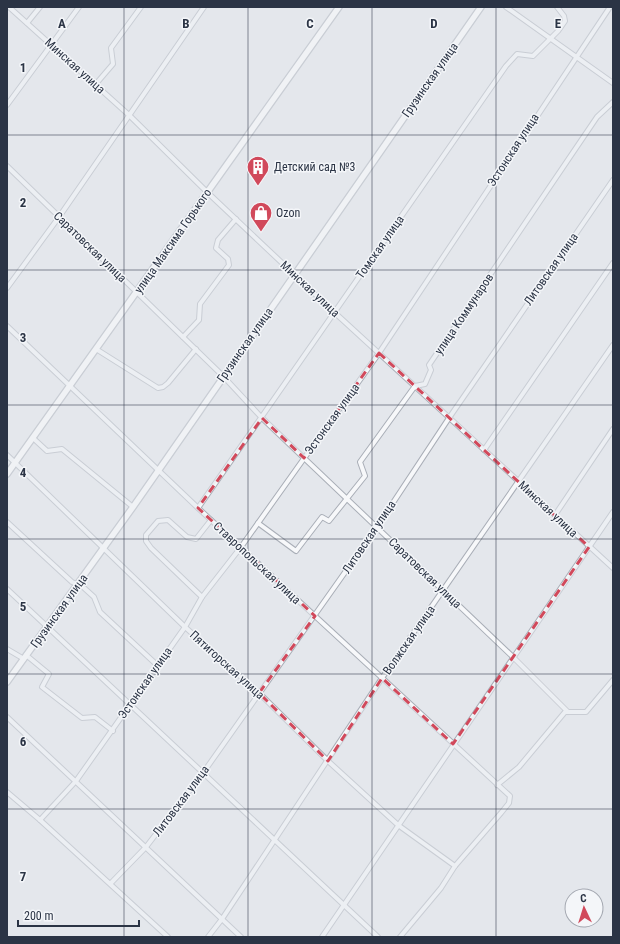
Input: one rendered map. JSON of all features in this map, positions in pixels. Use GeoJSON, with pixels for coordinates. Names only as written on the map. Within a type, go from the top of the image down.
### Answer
{"type":"FeatureCollection","features":[{"type":"Feature","properties":{"kind":"main road","name":"улица Максима Горького"},"geometry":{"type":"LineString","coordinates":[[7,474],[340,7]]}},
{"type":"Feature","properties":{"kind":"main road","name":"Грузинская улица"},"geometry":{"type":"LineString","coordinates":[[7,682],[48,627],[159,470],[481,7]]}},
{"type":"Feature","properties":{"kind":"street","name":"Минская улица"},"geometry":{"type":"LineString","coordinates":[[9,7],[129,115],[207,192],[334,312],[613,568]]}},
{"type":"Feature","properties":{"kind":"street"},"geometry":{"type":"LineString","coordinates":[[27,23],[40,7]]}},
{"type":"Feature","properties":{"kind":"street"},"geometry":{"type":"LineString","coordinates":[[7,105],[79,7]]}},
{"type":"Feature","properties":{"kind":"street"},"geometry":{"type":"LineString","coordinates":[[95,85],[113,64],[111,48],[141,7]]}},
{"type":"Feature","properties":{"kind":"street"},"geometry":{"type":"LineString","coordinates":[[7,288],[59,217],[204,7]]}},
{"type":"Feature","properties":{"kind":"street"},"geometry":{"type":"LineString","coordinates":[[506,7],[613,83]]}},
{"type":"Feature","properties":{"kind":"street","name":"Томская улица"},"geometry":{"type":"LineString","coordinates":[[198,508],[511,59],[516,54],[533,56],[549,38],[558,31],[565,21],[564,16],[557,7]]}},
{"type":"Feature","properties":{"kind":"street","name":"Эстонская улица"},"geometry":{"type":"LineString","coordinates":[[40,820],[76,781],[185,626],[202,597],[240,548],[380,353],[575,57],[610,7]]}},
{"type":"Feature","properties":{"kind":"street","name":"улица Коммунаров"},"geometry":{"type":"LineString","coordinates":[[258,523],[296,551],[322,517],[329,521],[365,476],[360,462],[415,386],[424,384],[431,370],[429,365],[597,117],[613,102]]}},
{"type":"Feature","properties":{"kind":"street","name":"Саратовская улица"},"geometry":{"type":"LineString","coordinates":[[7,166],[196,349],[262,418],[513,657],[568,712]]}},
{"type":"Feature","properties":{"kind":"street","name":"Литовская улица"},"geometry":{"type":"LineString","coordinates":[[111,884],[146,847],[203,773],[315,616],[613,180]]}},
{"type":"Feature","properties":{"kind":"street"},"geometry":{"type":"LineString","coordinates":[[183,337],[199,320],[200,304],[229,265],[228,259],[216,248],[218,240],[236,219]]}},
{"type":"Feature","properties":{"kind":"street"},"geometry":{"type":"LineString","coordinates":[[484,450],[613,264]]}},
{"type":"Feature","properties":{"kind":"street","name":"Ставропольская улица"},"geometry":{"type":"LineString","coordinates":[[7,326],[240,548],[510,796],[509,803],[455,866]]}},
{"type":"Feature","properties":{"kind":"street","name":"Волжская улица"},"geometry":{"type":"LineString","coordinates":[[208,937],[222,919],[382,678],[520,482],[613,345]]}},
{"type":"Feature","properties":{"kind":"street"},"geometry":{"type":"LineString","coordinates":[[96,349],[158,388],[163,387],[168,383],[196,349]]}},
{"type":"Feature","properties":{"kind":"street"},"geometry":{"type":"LineString","coordinates":[[555,515],[613,429]]}},
{"type":"Feature","properties":{"kind":"street"},"geometry":{"type":"LineString","coordinates":[[33,438],[47,450],[62,449],[133,507]]}},
{"type":"Feature","properties":{"kind":"street","name":"Пятигорская улица"},"geometry":{"type":"LineString","coordinates":[[7,455],[185,626],[259,693],[328,761],[398,825],[455,866]]}},
{"type":"Feature","properties":{"kind":"street"},"geometry":{"type":"LineString","coordinates":[[322,937],[343,904],[613,512]]}},
{"type":"Feature","properties":{"kind":"street"},"geometry":{"type":"LineString","coordinates":[[202,597],[151,548],[146,541],[146,534],[158,521],[168,520],[186,537],[196,539],[211,520]]}},
{"type":"Feature","properties":{"kind":"street"},"geometry":{"type":"LineString","coordinates":[[7,522],[72,582],[94,597],[100,612],[157,665]]}},
{"type":"Feature","properties":{"kind":"street"},"geometry":{"type":"LineString","coordinates":[[7,588],[378,937]]}},
{"type":"Feature","properties":{"kind":"street"},"geometry":{"type":"LineString","coordinates":[[7,649],[25,657],[49,674],[42,687],[82,718],[95,717],[112,731]]}},
{"type":"Feature","properties":{"kind":"street"},"geometry":{"type":"LineString","coordinates":[[497,785],[519,767],[565,712],[586,712],[613,680]]}},
{"type":"Feature","properties":{"kind":"street"},"geometry":{"type":"LineString","coordinates":[[7,717],[241,937]]}},
{"type":"Feature","properties":{"kind":"street"},"geometry":{"type":"LineString","coordinates":[[7,792],[40,820],[168,937]]}},
{"type":"Feature","properties":{"kind":"street"},"geometry":{"type":"LineString","coordinates":[[400,937],[441,888],[455,866]]}},
{"type":"Feature","properties":{"kind":"highlighted area"},"geometry":{"type":"Polygon","coordinates":[[[379,353],[589,547],[453,744],[382,678],[328,761],[259,693],[315,616],[198,508],[262,418],[304,458],[379,353]]]}},
{"type":"Feature","properties":{"kind":"place","name":"Детский сад №3"},"geometry":{"type":"Point","coordinates":[258,186]}},
{"type":"Feature","properties":{"kind":"place","name":"Ozon"},"geometry":{"type":"Point","coordinates":[261,232]}}]}
